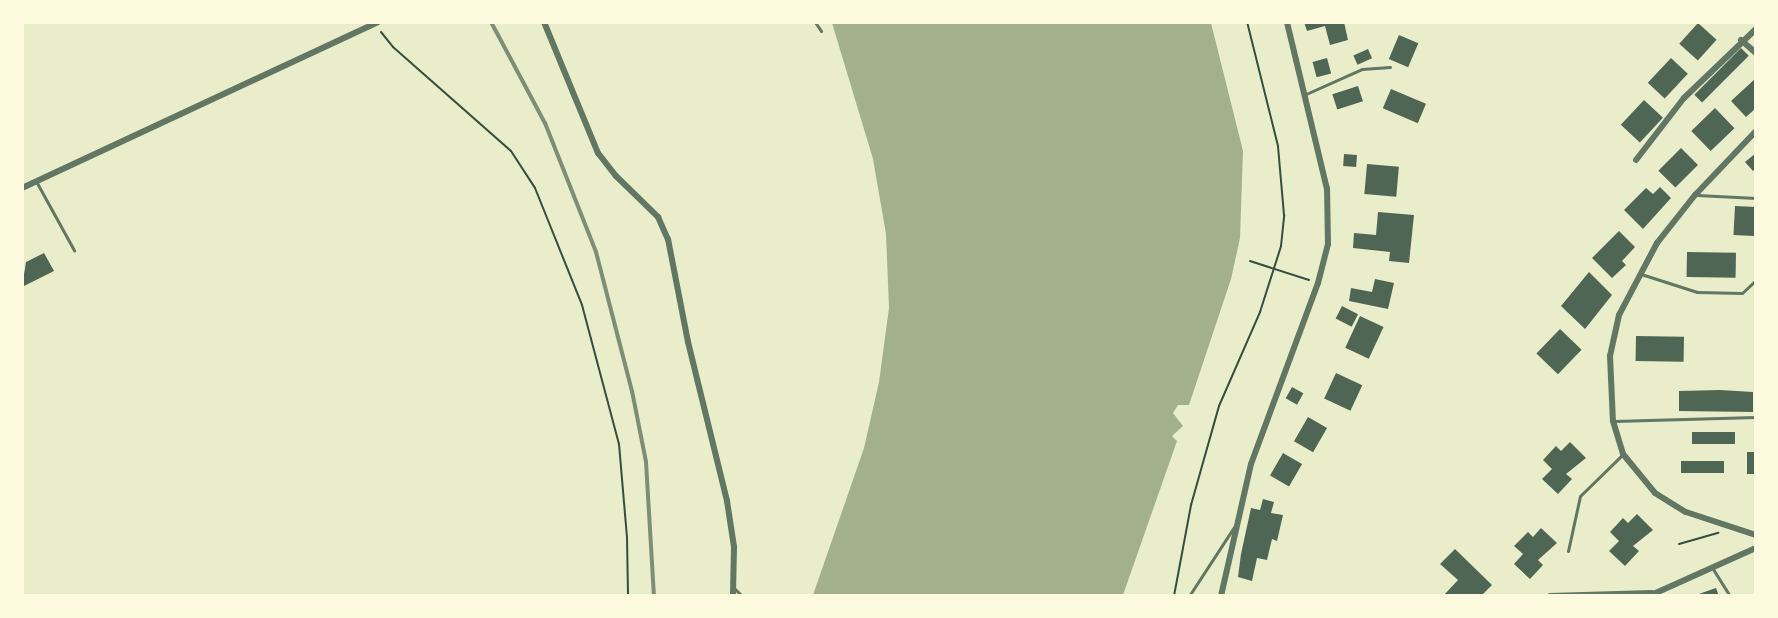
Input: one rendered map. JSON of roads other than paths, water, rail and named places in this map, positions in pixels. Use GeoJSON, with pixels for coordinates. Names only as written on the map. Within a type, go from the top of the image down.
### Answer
{"type":"FeatureCollection","features":[{"type":"Feature","properties":{"kind":"street"},"geometry":{"type":"LineString","coordinates":[[544,22],[598,153],[616,176],[658,217],[668,239],[688,342],[727,501],[734,547],[733,592]]}},
{"type":"Feature","properties":{"kind":"street"},"geometry":{"type":"LineString","coordinates":[[1221,596],[1234,527],[1251,464],[1318,283],[1328,244],[1327,189],[1287,22]]}},
{"type":"Feature","properties":{"kind":"street"},"geometry":{"type":"LineString","coordinates":[[22,188],[376,23]]}},
{"type":"Feature","properties":{"kind":"street"},"geometry":{"type":"LineString","coordinates":[[1636,160],[1684,98],[1755,29]]}},
{"type":"Feature","properties":{"kind":"street"},"geometry":{"type":"LineString","coordinates":[[1742,40],[1755,53]]}},
{"type":"Feature","properties":{"kind":"street"},"geometry":{"type":"LineString","coordinates":[[1755,131],[1695,195],[1657,243],[1619,315],[1610,356],[1613,421],[1623,454],[1655,493],[1686,512],[1755,535]]}},
{"type":"Feature","properties":{"kind":"street"},"geometry":{"type":"LineString","coordinates":[[1550,596],[1650,594],[1755,548]]}},
{"type":"Feature","properties":{"kind":"lane"},"geometry":{"type":"LineString","coordinates":[[815,22],[820,31]]}},
{"type":"Feature","properties":{"kind":"lane"},"geometry":{"type":"LineString","coordinates":[[1306,94],[1362,69],[1390,67]]}},
{"type":"Feature","properties":{"kind":"lane"},"geometry":{"type":"LineString","coordinates":[[36,181],[74,250]]}},
{"type":"Feature","properties":{"kind":"lane"},"geometry":{"type":"LineString","coordinates":[[1695,195],[1755,198]]}},
{"type":"Feature","properties":{"kind":"lane"},"geometry":{"type":"LineString","coordinates":[[1641,274],[1697,292],[1742,293],[1755,280]]}},
{"type":"Feature","properties":{"kind":"lane"},"geometry":{"type":"LineString","coordinates":[[1613,421],[1755,417]]}},
{"type":"Feature","properties":{"kind":"lane"},"geometry":{"type":"LineString","coordinates":[[1568,551],[1580,496],[1623,454]]}},
{"type":"Feature","properties":{"kind":"lane"},"geometry":{"type":"LineString","coordinates":[[1189,596],[1234,527]]}},
{"type":"Feature","properties":{"kind":"lane"},"geometry":{"type":"LineString","coordinates":[[1712,568],[1730,596]]}},
{"type":"Feature","properties":{"kind":"lane"},"geometry":{"type":"LineString","coordinates":[[733,592],[742,596]]}},
{"type":"Feature","properties":{"kind":"railway"},"geometry":{"type":"LineString","coordinates":[[491,22],[545,123],[596,252],[632,391],[646,462],[654,596]]}}]}
